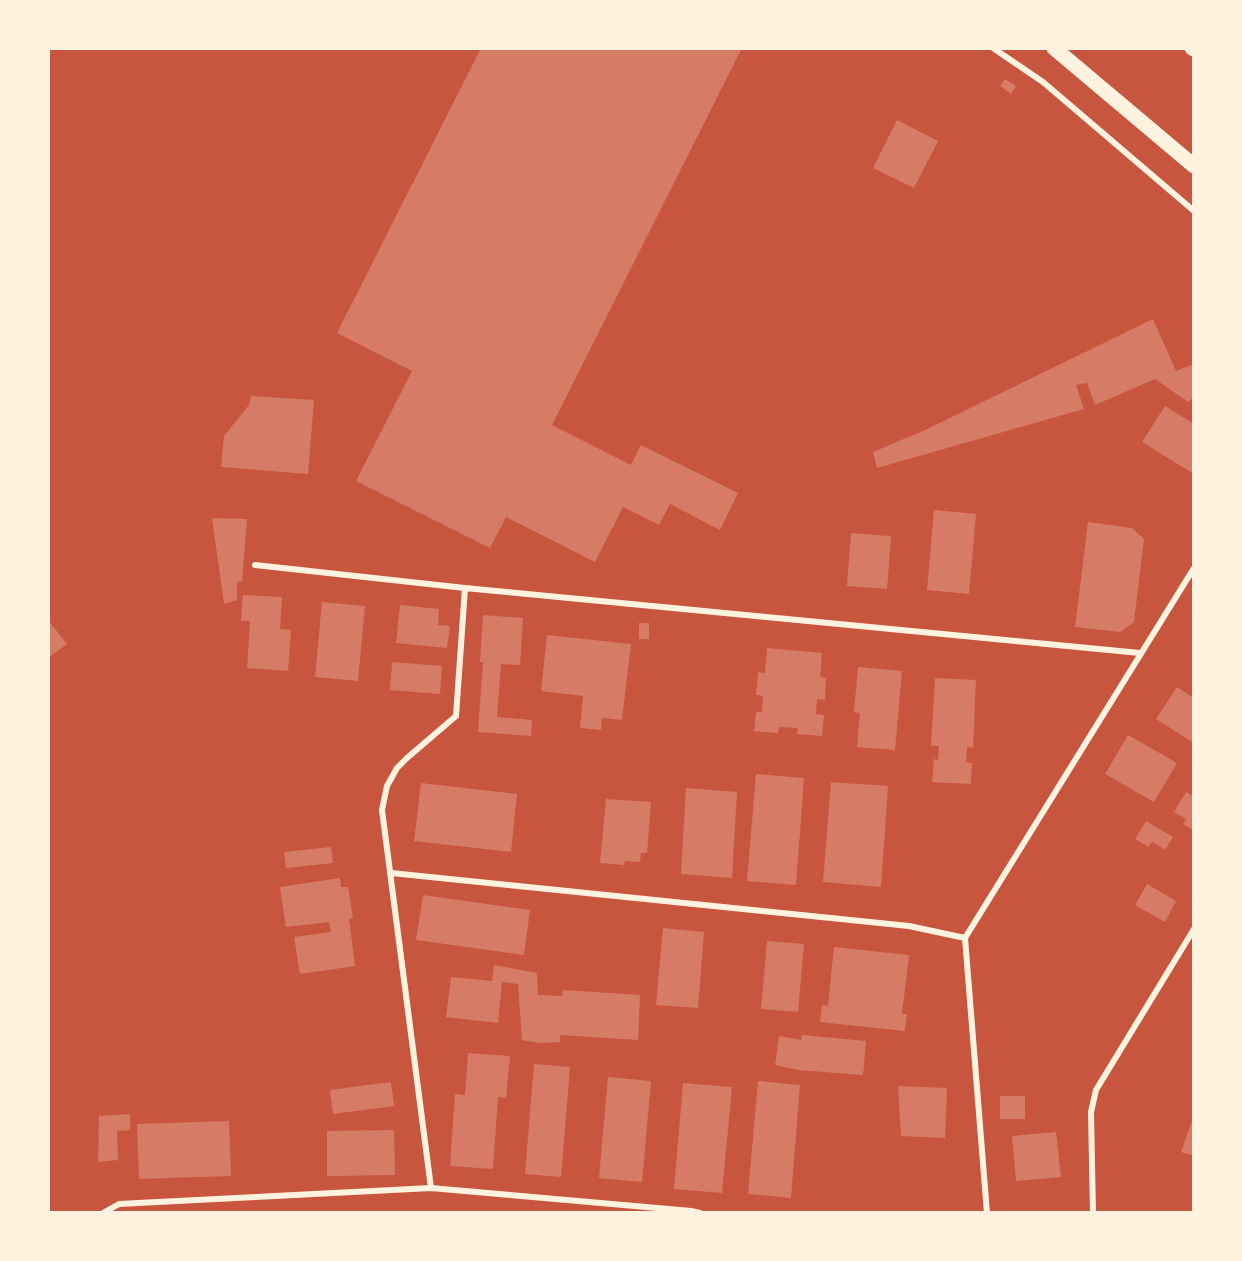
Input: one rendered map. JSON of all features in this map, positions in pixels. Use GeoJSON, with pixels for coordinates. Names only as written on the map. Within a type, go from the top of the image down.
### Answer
{"type":"FeatureCollection","features":[{"type":"Feature","properties":{"kind":"main road"},"geometry":{"type":"LineString","coordinates":[[1054,48],[1194,166]]}},
{"type":"Feature","properties":{"kind":"street"},"geometry":{"type":"LineString","coordinates":[[993,48],[1043,82],[1194,211]]}},
{"type":"Feature","properties":{"kind":"street"},"geometry":{"type":"LineString","coordinates":[[255,565],[465,588],[1140,653]]}},
{"type":"Feature","properties":{"kind":"street"},"geometry":{"type":"LineString","coordinates":[[987,1213],[965,938],[1194,568]]}},
{"type":"Feature","properties":{"kind":"street"},"geometry":{"type":"LineString","coordinates":[[431,1188],[382,810],[387,786],[397,768],[456,716],[465,588]]}},
{"type":"Feature","properties":{"kind":"street"},"geometry":{"type":"LineString","coordinates":[[391,873],[897,925],[965,938]]}},
{"type":"Feature","properties":{"kind":"street"},"geometry":{"type":"LineString","coordinates":[[1093,1213],[1091,1112],[1096,1090],[1194,929]]}},
{"type":"Feature","properties":{"kind":"street"},"geometry":{"type":"LineString","coordinates":[[103,1213],[119,1204],[431,1188],[700,1213]]}},
{"type":"Feature","properties":{"kind":"building"},"geometry":{"type":"Polygon","coordinates":[[[481,48],[742,48],[552,425],[631,465],[641,445],[738,493],[720,530],[670,504],[659,525],[623,507],[595,562],[506,517],[490,548],[356,481],[412,371],[337,333],[481,48]]]}},
{"type":"Feature","properties":{"kind":"building"},"geometry":{"type":"Polygon","coordinates":[[[1005,79],[1016,86],[1011,94],[1000,86],[1005,79]]]}},
{"type":"Feature","properties":{"kind":"building"},"geometry":{"type":"Polygon","coordinates":[[[897,120],[938,141],[914,188],[873,168],[897,120]]]}},
{"type":"Feature","properties":{"kind":"building"},"geometry":{"type":"Polygon","coordinates":[[[1153,319],[1176,371],[1194,364],[1194,397],[1188,402],[1155,379],[1095,405],[1087,383],[1076,385],[1084,409],[877,468],[873,452],[925,430],[1153,319]]]}},
{"type":"Feature","properties":{"kind":"building"},"geometry":{"type":"Polygon","coordinates":[[[251,396],[314,400],[308,474],[221,467],[224,436],[249,405],[251,396]]]}},
{"type":"Feature","properties":{"kind":"building"},"geometry":{"type":"Polygon","coordinates":[[[1165,406],[1194,424],[1194,474],[1142,442],[1165,406]]]}},
{"type":"Feature","properties":{"kind":"building"},"geometry":{"type":"Polygon","coordinates":[[[934,510],[976,514],[969,594],[927,590],[934,510]]]}},
{"type":"Feature","properties":{"kind":"building"},"geometry":{"type":"Polygon","coordinates":[[[212,518],[247,519],[242,581],[237,582],[237,600],[224,604],[212,518]]]}},
{"type":"Feature","properties":{"kind":"building"},"geometry":{"type":"Polygon","coordinates":[[[1088,522],[1132,528],[1144,539],[1134,622],[1120,632],[1075,627],[1088,522]]]}},
{"type":"Feature","properties":{"kind":"building"},"geometry":{"type":"Polygon","coordinates":[[[851,533],[891,536],[887,589],[847,586],[851,533]]]}},
{"type":"Feature","properties":{"kind":"building"},"geometry":{"type":"Polygon","coordinates":[[[243,595],[282,597],[280,629],[291,630],[288,671],[247,668],[250,621],[241,621],[243,595]]]}},
{"type":"Feature","properties":{"kind":"building"},"geometry":{"type":"Polygon","coordinates":[[[322,602],[365,606],[358,681],[315,677],[322,602]]]}},
{"type":"Feature","properties":{"kind":"building"},"geometry":{"type":"Polygon","coordinates":[[[400,605],[439,609],[438,625],[450,626],[447,648],[396,643],[400,605]]]}},
{"type":"Feature","properties":{"kind":"building"},"geometry":{"type":"Polygon","coordinates":[[[483,615],[523,618],[520,665],[501,664],[497,717],[532,720],[531,736],[478,732],[483,662],[480,662],[483,615]]]}},
{"type":"Feature","properties":{"kind":"building"},"geometry":{"type":"Polygon","coordinates":[[[48,620],[67,644],[48,658],[48,620]]]}},
{"type":"Feature","properties":{"kind":"building"},"geometry":{"type":"Polygon","coordinates":[[[639,623],[649,623],[649,639],[639,639],[639,623]]]}},
{"type":"Feature","properties":{"kind":"building"},"geometry":{"type":"Polygon","coordinates":[[[547,635],[631,644],[622,720],[602,718],[601,730],[580,728],[583,696],[541,691],[547,635]]]}},
{"type":"Feature","properties":{"kind":"building"},"geometry":{"type":"Polygon","coordinates":[[[767,648],[822,653],[820,677],[826,678],[825,700],[817,699],[816,714],[824,715],[822,736],[797,734],[798,728],[779,727],[778,733],[754,731],[756,712],[762,712],[763,696],[756,695],[758,672],[765,673],[767,648]]]}},
{"type":"Feature","properties":{"kind":"building"},"geometry":{"type":"Polygon","coordinates":[[[392,662],[442,666],[440,694],[390,690],[392,662]]]}},
{"type":"Feature","properties":{"kind":"building"},"geometry":{"type":"Polygon","coordinates":[[[858,667],[902,671],[895,750],[857,747],[860,713],[854,712],[858,667]]]}},
{"type":"Feature","properties":{"kind":"building"},"geometry":{"type":"Polygon","coordinates":[[[935,678],[976,680],[973,748],[967,747],[966,762],[972,763],[971,784],[932,782],[934,759],[938,760],[939,746],[931,746],[935,678]]]}},
{"type":"Feature","properties":{"kind":"building"},"geometry":{"type":"Polygon","coordinates":[[[1177,687],[1194,698],[1194,743],[1156,719],[1177,687]]]}},
{"type":"Feature","properties":{"kind":"building"},"geometry":{"type":"Polygon","coordinates":[[[1128,735],[1177,763],[1154,802],[1105,774],[1128,735]]]}},
{"type":"Feature","properties":{"kind":"building"},"geometry":{"type":"Polygon","coordinates":[[[756,774],[804,778],[796,885],[747,881],[756,774]]]}},
{"type":"Feature","properties":{"kind":"building"},"geometry":{"type":"Polygon","coordinates":[[[831,782],[888,786],[881,887],[823,882],[831,782]]]}},
{"type":"Feature","properties":{"kind":"building"},"geometry":{"type":"Polygon","coordinates":[[[421,783],[517,794],[511,852],[414,841],[421,783]]]}},
{"type":"Feature","properties":{"kind":"building"},"geometry":{"type":"Polygon","coordinates":[[[686,788],[737,792],[732,878],[681,874],[686,788]]]}},
{"type":"Feature","properties":{"kind":"building"},"geometry":{"type":"Polygon","coordinates":[[[1186,792],[1194,797],[1194,831],[1183,824],[1186,819],[1174,812],[1186,792]]]}},
{"type":"Feature","properties":{"kind":"building"},"geometry":{"type":"Polygon","coordinates":[[[606,799],[651,802],[647,853],[641,853],[640,862],[625,861],[624,865],[600,863],[606,799]]]}},
{"type":"Feature","properties":{"kind":"building"},"geometry":{"type":"Polygon","coordinates":[[[1146,821],[1173,837],[1165,850],[1152,841],[1149,847],[1135,839],[1146,821]]]}},
{"type":"Feature","properties":{"kind":"building"},"geometry":{"type":"Polygon","coordinates":[[[331,847],[333,863],[286,868],[284,852],[331,847]]]}},
{"type":"Feature","properties":{"kind":"building"},"geometry":{"type":"Polygon","coordinates":[[[340,878],[341,887],[348,887],[353,918],[349,919],[355,966],[300,974],[294,937],[331,932],[329,922],[286,927],[280,887],[340,878]]]}},
{"type":"Feature","properties":{"kind":"building"},"geometry":{"type":"Polygon","coordinates":[[[1147,884],[1176,901],[1165,922],[1135,905],[1147,884]]]}},
{"type":"Feature","properties":{"kind":"building"},"geometry":{"type":"Polygon","coordinates":[[[423,895],[530,910],[524,955],[416,940],[423,895]]]}},
{"type":"Feature","properties":{"kind":"building"},"geometry":{"type":"Polygon","coordinates":[[[663,928],[704,932],[698,1008],[656,1005],[663,928]]]}},
{"type":"Feature","properties":{"kind":"building"},"geometry":{"type":"Polygon","coordinates":[[[767,941],[804,944],[798,1012],[761,1009],[767,941]]]}},
{"type":"Feature","properties":{"kind":"building"},"geometry":{"type":"Polygon","coordinates":[[[834,947],[909,955],[902,1014],[907,1014],[905,1031],[820,1022],[822,1005],[828,1006],[834,947]]]}},
{"type":"Feature","properties":{"kind":"building"},"geometry":{"type":"Polygon","coordinates":[[[494,965],[537,973],[538,995],[562,996],[563,990],[640,995],[638,1040],[560,1035],[560,1042],[540,1043],[522,1040],[518,984],[502,982],[498,1023],[446,1017],[451,977],[492,981],[494,965]]]}},
{"type":"Feature","properties":{"kind":"building"},"geometry":{"type":"Polygon","coordinates":[[[802,1035],[866,1041],[863,1075],[798,1070],[775,1065],[779,1036],[801,1040],[802,1035]]]}},
{"type":"Feature","properties":{"kind":"building"},"geometry":{"type":"Polygon","coordinates":[[[468,1053],[510,1056],[506,1098],[498,1097],[493,1169],[450,1166],[455,1094],[465,1095],[468,1053]]]}},
{"type":"Feature","properties":{"kind":"building"},"geometry":{"type":"Polygon","coordinates":[[[534,1064],[570,1067],[561,1177],[525,1174],[534,1064]]]}},
{"type":"Feature","properties":{"kind":"building"},"geometry":{"type":"Polygon","coordinates":[[[608,1077],[651,1081],[642,1182],[599,1178],[608,1077]]]}},
{"type":"Feature","properties":{"kind":"building"},"geometry":{"type":"Polygon","coordinates":[[[758,1081],[800,1085],[791,1198],[748,1194],[758,1081]]]}},
{"type":"Feature","properties":{"kind":"building"},"geometry":{"type":"Polygon","coordinates":[[[391,1082],[394,1106],[333,1114],[330,1090],[391,1082]]]}},
{"type":"Feature","properties":{"kind":"building"},"geometry":{"type":"Polygon","coordinates":[[[683,1083],[732,1087],[722,1193],[674,1189],[683,1083]]]}},
{"type":"Feature","properties":{"kind":"building"},"geometry":{"type":"Polygon","coordinates":[[[898,1086],[947,1088],[945,1138],[901,1136],[898,1086]]]}},
{"type":"Feature","properties":{"kind":"building"},"geometry":{"type":"Polygon","coordinates":[[[1000,1096],[1025,1096],[1025,1119],[1000,1119],[1000,1096]]]}},
{"type":"Feature","properties":{"kind":"building"},"geometry":{"type":"Polygon","coordinates":[[[130,1114],[130,1130],[117,1131],[118,1160],[98,1162],[99,1116],[130,1114]]]}},
{"type":"Feature","properties":{"kind":"building"},"geometry":{"type":"Polygon","coordinates":[[[1194,1115],[1194,1156],[1181,1152],[1194,1115]]]}},
{"type":"Feature","properties":{"kind":"building"},"geometry":{"type":"Polygon","coordinates":[[[229,1121],[231,1176],[139,1179],[137,1124],[229,1121]]]}},
{"type":"Feature","properties":{"kind":"building"},"geometry":{"type":"Polygon","coordinates":[[[394,1130],[395,1175],[327,1176],[327,1131],[394,1130]]]}},
{"type":"Feature","properties":{"kind":"building"},"geometry":{"type":"Polygon","coordinates":[[[1056,1132],[1061,1177],[1016,1181],[1012,1136],[1056,1132]]]}}]}
